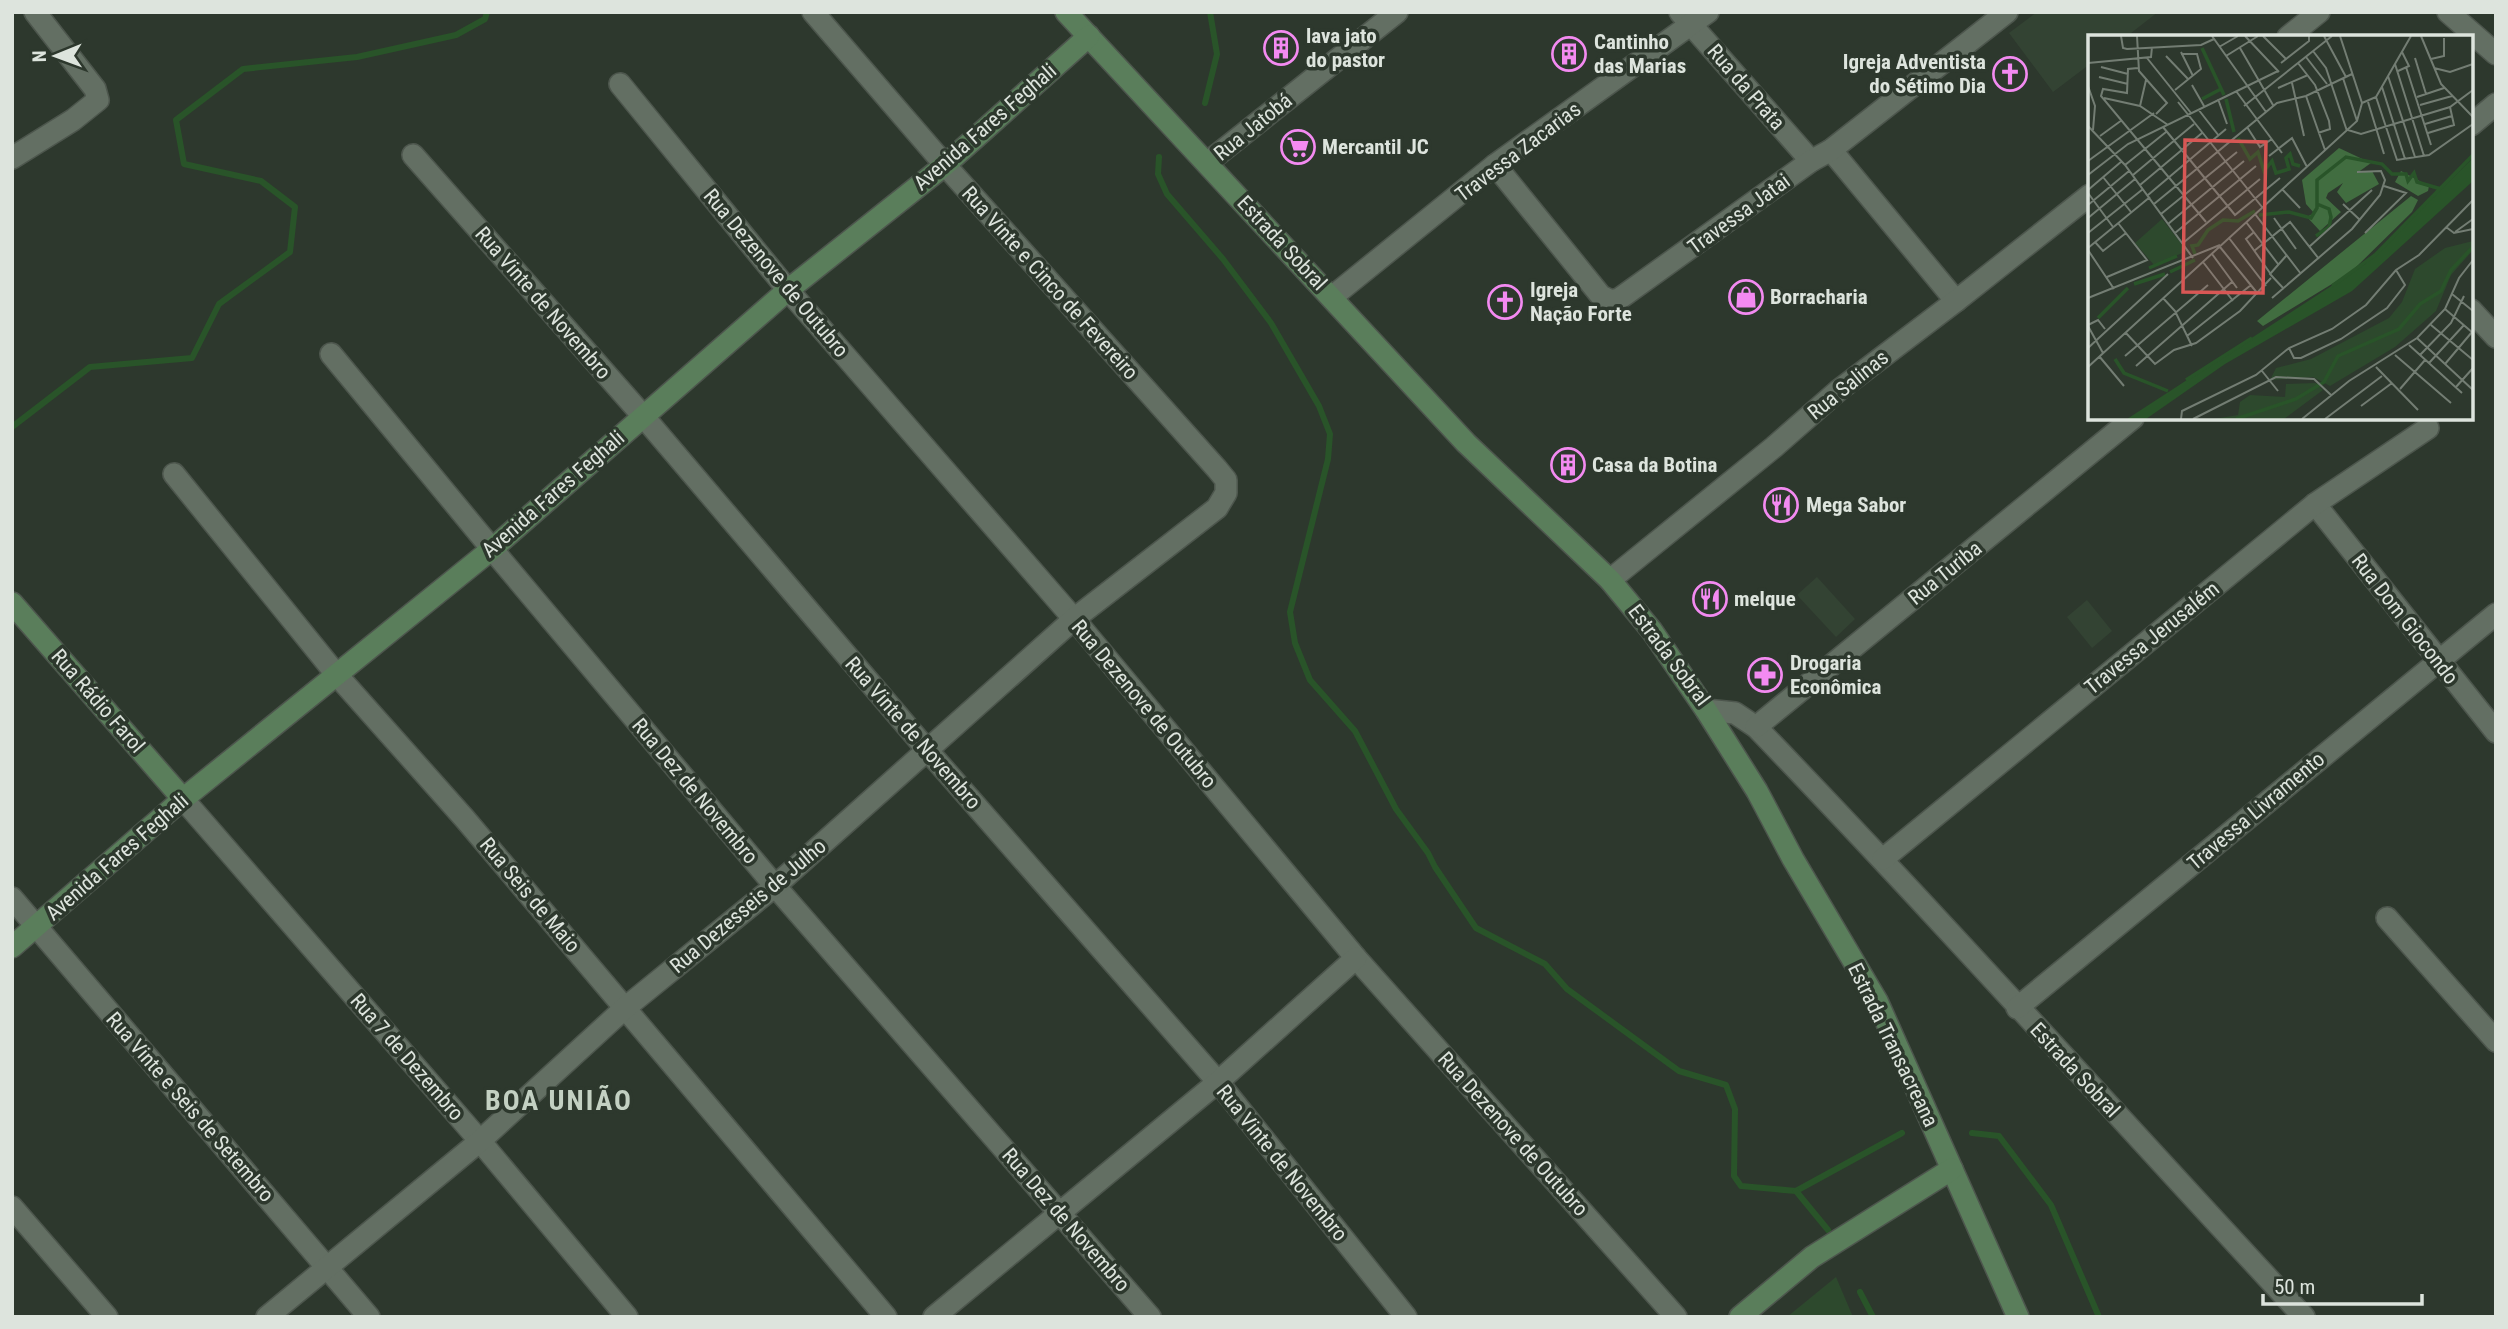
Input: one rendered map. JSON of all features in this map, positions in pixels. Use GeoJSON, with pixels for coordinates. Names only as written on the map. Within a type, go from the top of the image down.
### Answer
{"type":"FeatureCollection","features":[{"type":"Feature","properties":{"kind":"street"},"geometry":{"type":"LineString","coordinates":[[12,158],[73,120],[98,100],[95,89],[35,12]]}},
{"type":"Feature","properties":{"kind":"street","name":"Rua Vinte e Cinco de Fevereiro"},"geometry":{"type":"LineString","coordinates":[[813,12],[945,166],[1217,469],[1226,480],[1226,493]]}},
{"type":"Feature","properties":{"kind":"street","name":"Estrada Sobral"},"geometry":{"type":"LineString","coordinates":[[1066,12],[1466,443],[1610,580],[1652,631],[1706,710],[1735,713],[1756,727],[1883,859],[2017,1008],[2304,1317]]}},
{"type":"Feature","properties":{"kind":"street","name":"Rua Jatobá"},"geometry":{"type":"LineString","coordinates":[[1207,163],[1397,12]]}},
{"type":"Feature","properties":{"kind":"street","name":"Travessa Jatai"},"geometry":{"type":"LineString","coordinates":[[1495,165],[1601,296],[1611,301],[1619,299],[1659,273],[1811,161],[1831,150],[2007,12]]}},
{"type":"Feature","properties":{"kind":"street"},"geometry":{"type":"LineString","coordinates":[[2290,35],[2319,12]]}},
{"type":"Feature","properties":{"kind":"street"},"geometry":{"type":"LineString","coordinates":[[2448,12],[2496,54]]}},
{"type":"Feature","properties":{"kind":"street","name":"Rua da Prata"},"geometry":{"type":"LineString","coordinates":[[1693,17],[1811,161]]}},
{"type":"Feature","properties":{"kind":"street","name":"Travessa Zacarias"},"geometry":{"type":"LineString","coordinates":[[1332,298],[1495,165],[1693,17]]}},
{"type":"Feature","properties":{"kind":"street","name":"Avenida Fares Feghali"},"geometry":{"type":"LineString","coordinates":[[12,947],[183,799],[492,550],[788,290],[945,166],[1089,36]]}},
{"type":"Feature","properties":{"kind":"street","name":"Rua Dezenove de Outubro"},"geometry":{"type":"LineString","coordinates":[[620,84],[788,290],[1074,619],[1356,958],[1676,1317]]}},
{"type":"Feature","properties":{"kind":"street"},"geometry":{"type":"LineString","coordinates":[[2473,123],[2496,104]]}},
{"type":"Feature","properties":{"kind":"street"},"geometry":{"type":"LineString","coordinates":[[1831,150],[1956,301]]}},
{"type":"Feature","properties":{"kind":"street","name":"Rua Vinte de Novembro"},"geometry":{"type":"LineString","coordinates":[[413,155],[643,416],[928,751],[1218,1082],[1406,1317]]}},
{"type":"Feature","properties":{"kind":"street","name":"Rua Salinas"},"geometry":{"type":"LineString","coordinates":[[1610,580],[1774,447],[1839,390],[2088,197]]}},
{"type":"Feature","properties":{"kind":"street"},"geometry":{"type":"LineString","coordinates":[[2473,312],[2496,337]]}},
{"type":"Feature","properties":{"kind":"street","name":"Rua Dez de Novembro"},"geometry":{"type":"LineString","coordinates":[[331,354],[775,886],[1150,1317]]}},
{"type":"Feature","properties":{"kind":"street","name":"Rua Turiba"},"geometry":{"type":"LineString","coordinates":[[1756,727],[2131,420]]}},
{"type":"Feature","properties":{"kind":"street","name":"Travessa Jerusalém"},"geometry":{"type":"LineString","coordinates":[[1883,859],[2315,504],[2428,428]]}},
{"type":"Feature","properties":{"kind":"street","name":"Rua Seis de Maio"},"geometry":{"type":"LineString","coordinates":[[174,474],[337,674],[465,819],[886,1317]]}},
{"type":"Feature","properties":{"kind":"street","name":"Rua Dezesseis de Julho"},"geometry":{"type":"LineString","coordinates":[[267,1317],[480,1141],[625,1008],[775,886],[1074,619],[1217,508],[1226,493]]}},
{"type":"Feature","properties":{"kind":"street","name":"Rua Dom Giocondo"},"geometry":{"type":"LineString","coordinates":[[2315,504],[2496,732]]}},
{"type":"Feature","properties":{"kind":"street","name":"Rua Rádio Farol"},"geometry":{"type":"LineString","coordinates":[[12,603],[183,799]]}},
{"type":"Feature","properties":{"kind":"street","name":"Travessa Livramento"},"geometry":{"type":"LineString","coordinates":[[2017,1008],[2496,614]]}},
{"type":"Feature","properties":{"kind":"street","name":"Estrada Transacreana"},"geometry":{"type":"LineString","coordinates":[[1706,710],[1757,791],[1793,859],[1877,1000],[2018,1317]]}},
{"type":"Feature","properties":{"kind":"street","name":"Rua 7 de Dezembro"},"geometry":{"type":"LineString","coordinates":[[183,799],[480,1141],[627,1317]]}},
{"type":"Feature","properties":{"kind":"street","name":"Rua Vinte e Seis de Setembro"},"geometry":{"type":"LineString","coordinates":[[12,898],[369,1317]]}},
{"type":"Feature","properties":{"kind":"street"},"geometry":{"type":"LineString","coordinates":[[2387,918],[2496,1041]]}},
{"type":"Feature","properties":{"kind":"street"},"geometry":{"type":"LineString","coordinates":[[934,1317],[1218,1082],[1356,958]]}},
{"type":"Feature","properties":{"kind":"street"},"geometry":{"type":"LineString","coordinates":[[1740,1317],[1812,1257],[1952,1169]]}},
{"type":"Feature","properties":{"kind":"street"},"geometry":{"type":"LineString","coordinates":[[12,1208],[107,1317]]}},
{"type":"Feature","properties":{"kind":"shaded area"},"geometry":{"type":"Polygon","coordinates":[[[2037,12],[2158,12],[2129,35],[2088,35],[2088,66],[2053,92],[2009,33],[2037,12]]]}},
{"type":"Feature","properties":{"kind":"shaded area"},"geometry":{"type":"Polygon","coordinates":[[[1817,577],[1855,619],[1836,637],[1797,595],[1817,577]]]}},
{"type":"Feature","properties":{"kind":"shaded area"},"geometry":{"type":"Polygon","coordinates":[[[2087,600],[2112,631],[2092,648],[2067,617],[2087,600]]]}},
{"type":"Feature","properties":{"kind":"green space"},"geometry":{"type":"Polygon","coordinates":[[[1836,1277],[1853,1317],[1787,1317],[1836,1277]]]}},
{"type":"Feature","properties":{"kind":"waterway"},"geometry":{"type":"LineString","coordinates":[[12,427],[90,367],[192,358],[219,304],[290,252],[295,207],[261,181],[184,164],[176,120],[243,69],[357,57],[456,35],[485,19],[487,12]]}},
{"type":"Feature","properties":{"kind":"waterway"},"geometry":{"type":"LineString","coordinates":[[1205,103],[1217,54],[1210,12]]}},
{"type":"Feature","properties":{"kind":"waterway"},"geometry":{"type":"LineString","coordinates":[[1159,157],[1158,174],[1167,194],[1223,259],[1271,323],[1319,406],[1330,434],[1328,459],[1290,612],[1295,643],[1310,680],[1355,731],[1396,809],[1476,928],[1545,964],[1567,989],[1679,1071],[1726,1085],[1735,1109],[1734,1176],[1741,1186],[1796,1191],[1902,1133]]}},
{"type":"Feature","properties":{"kind":"waterway"},"geometry":{"type":"LineString","coordinates":[[1972,1133],[1999,1136],[2051,1205],[2099,1317]]}},
{"type":"Feature","properties":{"kind":"waterway"},"geometry":{"type":"LineString","coordinates":[[1796,1191],[1828,1230]]}},
{"type":"Feature","properties":{"kind":"waterway"},"geometry":{"type":"LineString","coordinates":[[1860,1292],[1873,1317]]}},
{"type":"Feature","properties":{"kind":"place","name":"lava jato do pastor"},"geometry":{"type":"Point","coordinates":[1281,48]}},
{"type":"Feature","properties":{"kind":"place","name":"Cantinho das Marias"},"geometry":{"type":"Point","coordinates":[1569,54]}},
{"type":"Feature","properties":{"kind":"place","name":"Igreja Adventista do Sétimo Dia"},"geometry":{"type":"Point","coordinates":[2010,74]}},
{"type":"Feature","properties":{"kind":"place","name":"Mercantil JC"},"geometry":{"type":"Point","coordinates":[1298,147]}},
{"type":"Feature","properties":{"kind":"place","name":"Borracharia"},"geometry":{"type":"Point","coordinates":[1746,297]}},
{"type":"Feature","properties":{"kind":"place","name":"Igreja Nação Forte"},"geometry":{"type":"Point","coordinates":[1505,302]}},
{"type":"Feature","properties":{"kind":"place","name":"Casa da Botina"},"geometry":{"type":"Point","coordinates":[1568,465]}},
{"type":"Feature","properties":{"kind":"place","name":"Mega Sabor"},"geometry":{"type":"Point","coordinates":[1781,505]}},
{"type":"Feature","properties":{"kind":"place","name":"melque"},"geometry":{"type":"Point","coordinates":[1710,599]}},
{"type":"Feature","properties":{"kind":"place","name":"Drogaria Econômica"},"geometry":{"type":"Point","coordinates":[1765,675]}},
{"type":"Feature","properties":{"kind":"district","name":"BOA UNIÃO"},"geometry":{"type":"Point","coordinates":[559,1100]}}]}
